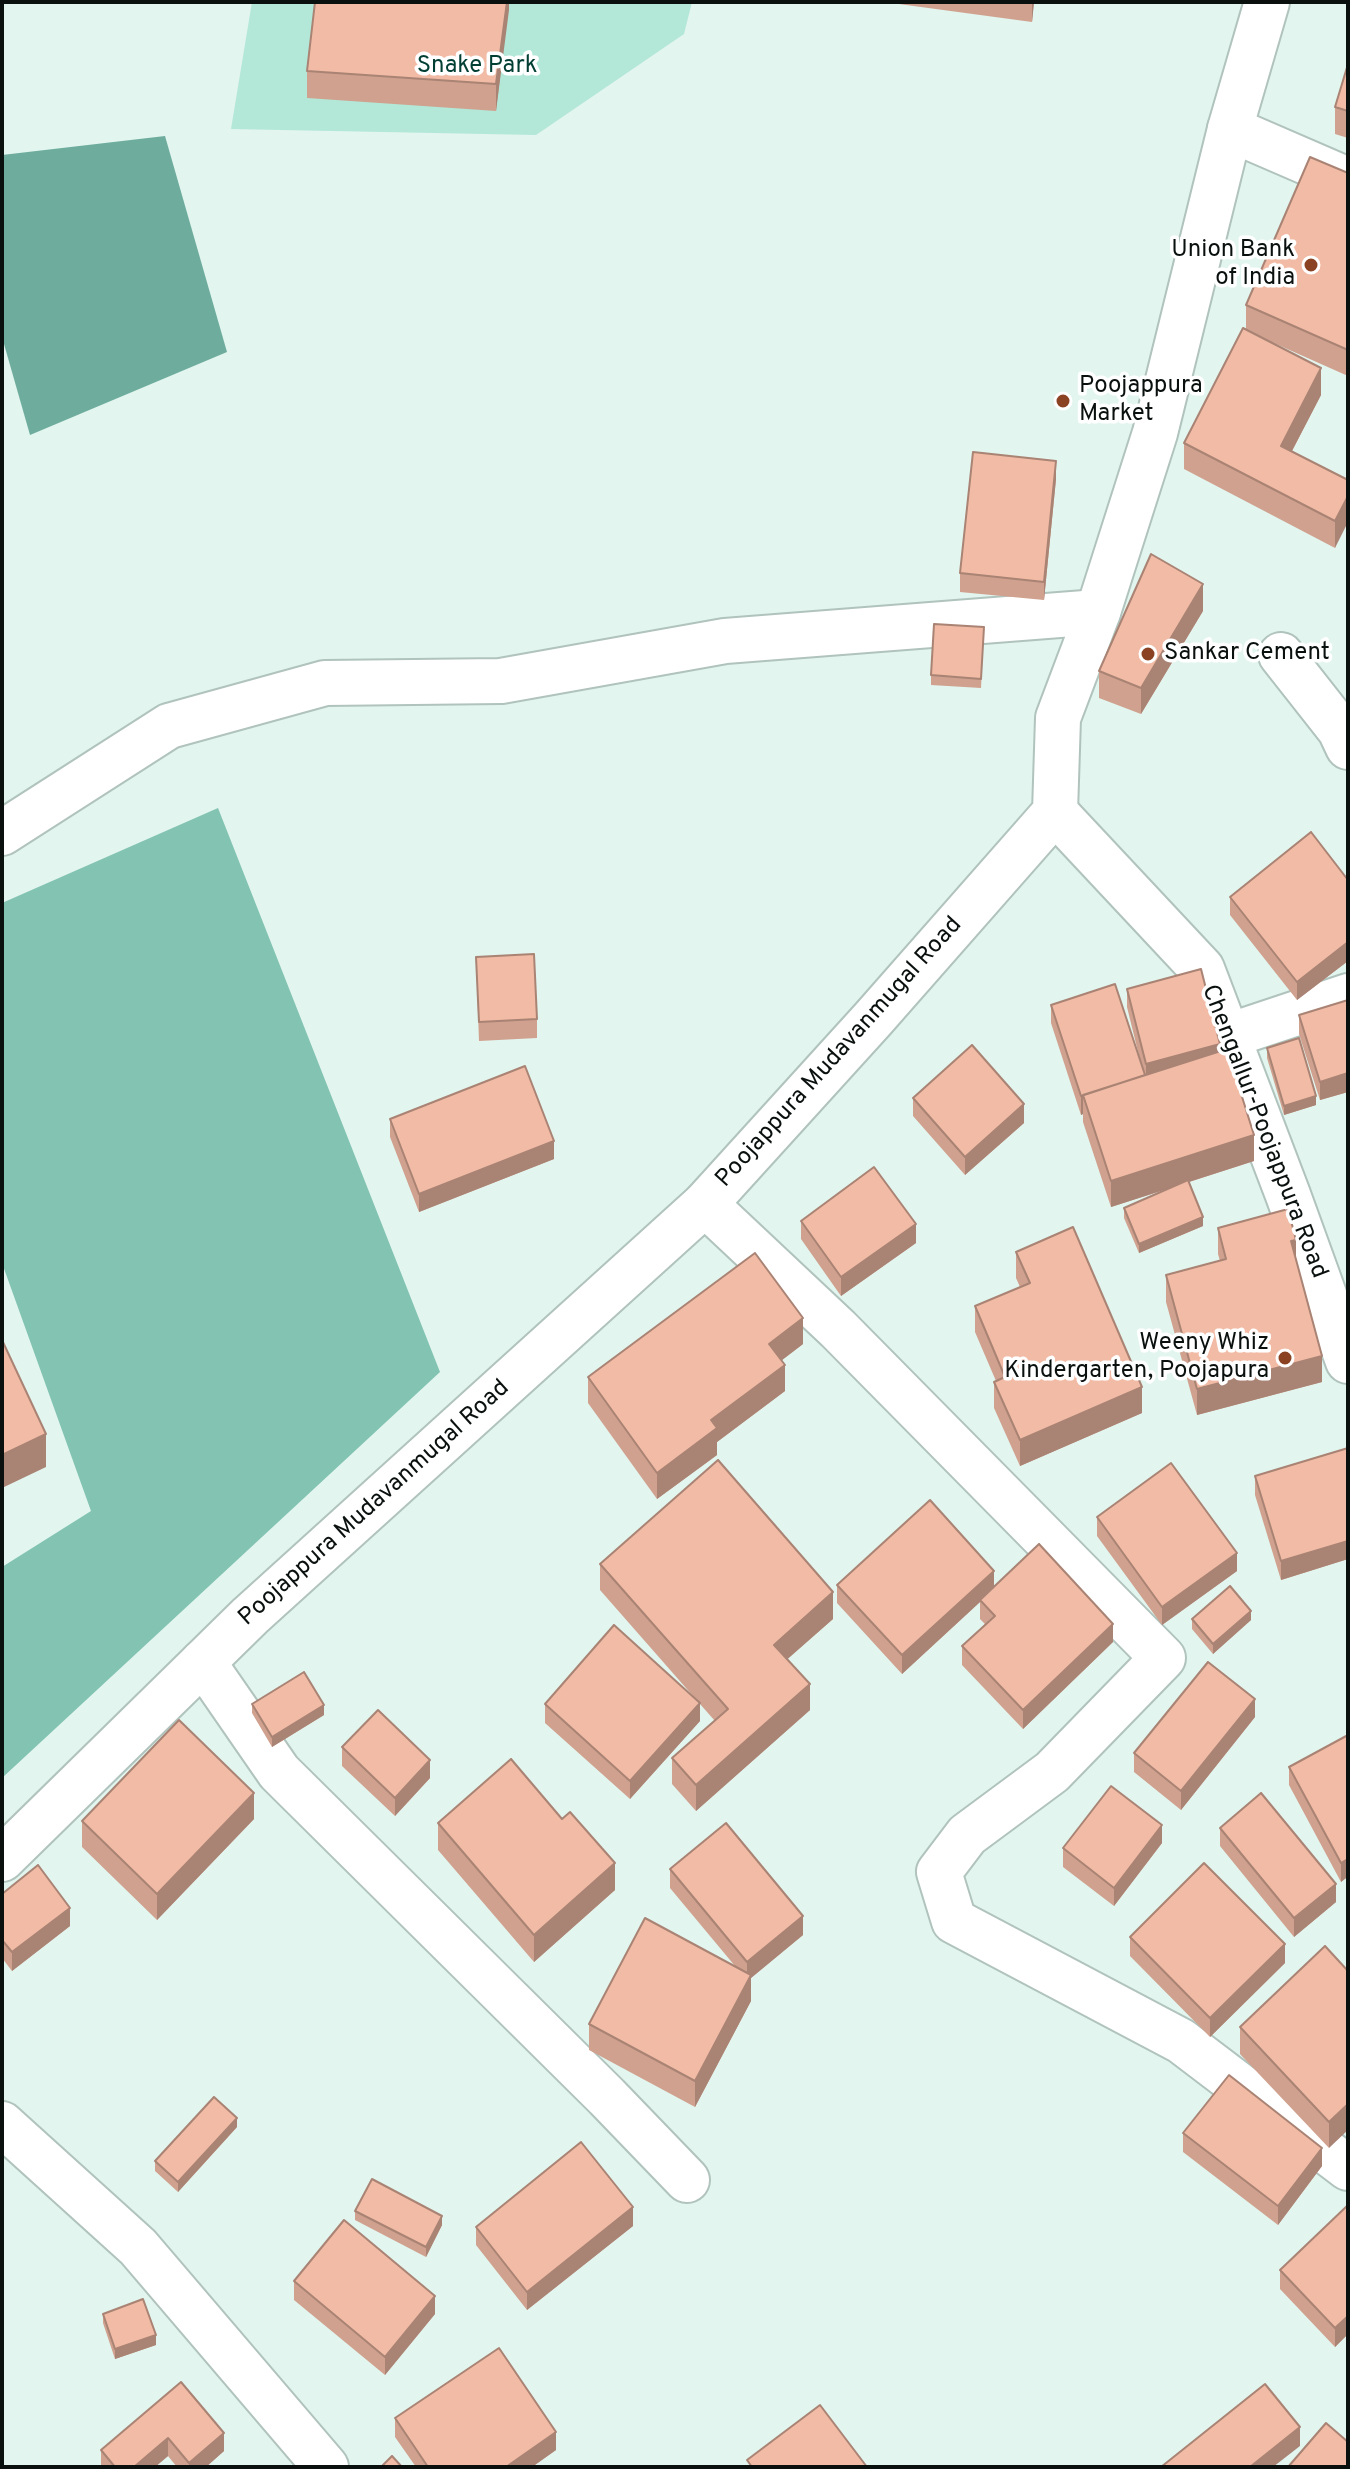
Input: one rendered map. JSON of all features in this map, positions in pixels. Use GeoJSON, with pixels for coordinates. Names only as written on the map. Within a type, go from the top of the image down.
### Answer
{"type":"FeatureCollection","features":[{"type":"Feature","properties":{"kind":"street"},"geometry":{"type":"LineString","coordinates":[[1055,812],[1058,718],[1098,612],[1155,433],[1230,129],[1267,2]]}},
{"type":"Feature","properties":{"kind":"street"},"geometry":{"type":"LineString","coordinates":[[1230,129],[1348,180]]}},
{"type":"Feature","properties":{"kind":"street"},"geometry":{"type":"LineString","coordinates":[[2,833],[169,726],[325,683],[501,681],[725,641],[1098,612]]}},
{"type":"Feature","properties":{"kind":"street"},"geometry":{"type":"LineString","coordinates":[[1281,655],[1340,730],[1348,747]]}},
{"type":"Feature","properties":{"kind":"street","name":"Chengallur-Poojappura Road"},"geometry":{"type":"LineString","coordinates":[[1055,812],[1202,969],[1348,1361]]}},
{"type":"Feature","properties":{"kind":"street","name":"Poojappura Mudavanmugal Road"},"geometry":{"type":"LineString","coordinates":[[2,1859],[250,1616],[705,1204],[1055,812]]}},
{"type":"Feature","properties":{"kind":"street"},"geometry":{"type":"LineString","coordinates":[[1228,1036],[1348,996]]}},
{"type":"Feature","properties":{"kind":"street"},"geometry":{"type":"LineString","coordinates":[[705,1204],[838,1329],[1163,1658],[1052,1772],[967,1835],[939,1872],[954,1921],[1181,2041],[1348,2168]]}},
{"type":"Feature","properties":{"kind":"street"},"geometry":{"type":"LineString","coordinates":[[203,1662],[279,1772],[687,2180]]}},
{"type":"Feature","properties":{"kind":"street"},"geometry":{"type":"LineString","coordinates":[[2,2124],[138,2247],[326,2467]]}},
{"type":"Feature","properties":{"kind":"green space","name":"Snake Park"},"geometry":{"type":"Polygon","coordinates":[[[252,2],[692,2],[684,34],[536,135],[231,129],[252,2]]]}},
{"type":"Feature","properties":{"kind":"shaded area"},"geometry":{"type":"Polygon","coordinates":[[[165,136],[227,352],[30,435],[2,337],[2,155],[165,136]]]}},
{"type":"Feature","properties":{"kind":"shaded area"},"geometry":{"type":"Polygon","coordinates":[[[218,808],[440,1372],[2,1778],[2,1567],[91,1511],[2,1263],[2,903],[218,808]]]}},
{"type":"Feature","properties":{"kind":"building"},"geometry":{"type":"Polygon","coordinates":[[[315,2],[507,2],[496,84],[307,71],[315,2]]]}},
{"type":"Feature","properties":{"kind":"building"},"geometry":{"type":"Polygon","coordinates":[[[1348,64],[1348,111],[1335,107],[1348,64]]]}},
{"type":"Feature","properties":{"kind":"building","name":"Union Bank of India"},"geometry":{"type":"Polygon","coordinates":[[[1310,157],[1348,173],[1348,350],[1246,305],[1310,157]]]}},
{"type":"Feature","properties":{"kind":"building"},"geometry":{"type":"Polygon","coordinates":[[[1243,328],[1321,368],[1281,446],[1348,480],[1348,496],[1335,521],[1184,443],[1243,328]]]}},
{"type":"Feature","properties":{"kind":"building"},"geometry":{"type":"Polygon","coordinates":[[[973,452],[1056,461],[1044,582],[960,573],[973,452]]]}},
{"type":"Feature","properties":{"kind":"building","name":"Sankar Cement"},"geometry":{"type":"Polygon","coordinates":[[[1151,554],[1203,584],[1141,688],[1099,671],[1151,554]]]}},
{"type":"Feature","properties":{"kind":"building"},"geometry":{"type":"Polygon","coordinates":[[[934,624],[984,627],[981,679],[931,675],[934,624]]]}},
{"type":"Feature","properties":{"kind":"building"},"geometry":{"type":"Polygon","coordinates":[[[1311,832],[1348,880],[1348,942],[1297,982],[1230,897],[1311,832]]]}},
{"type":"Feature","properties":{"kind":"building"},"geometry":{"type":"Polygon","coordinates":[[[534,954],[537,1019],[479,1022],[476,957],[534,954]]]}},
{"type":"Feature","properties":{"kind":"building"},"geometry":{"type":"Polygon","coordinates":[[[1201,969],[1220,1044],[1146,1064],[1127,989],[1201,969]]]}},
{"type":"Feature","properties":{"kind":"building"},"geometry":{"type":"Polygon","coordinates":[[[1115,984],[1145,1075],[1081,1096],[1051,1005],[1115,984]]]}},
{"type":"Feature","properties":{"kind":"building"},"geometry":{"type":"Polygon","coordinates":[[[1348,1000],[1348,1073],[1320,1082],[1299,1015],[1348,1000]]]}},
{"type":"Feature","properties":{"kind":"building"},"geometry":{"type":"Polygon","coordinates":[[[1299,1038],[1316,1096],[1284,1106],[1267,1048],[1299,1038]]]}},
{"type":"Feature","properties":{"kind":"building"},"geometry":{"type":"Polygon","coordinates":[[[972,1045],[1024,1104],[965,1157],[913,1098],[972,1045]]]}},
{"type":"Feature","properties":{"kind":"building"},"geometry":{"type":"Polygon","coordinates":[[[1227,1049],[1254,1135],[1111,1181],[1083,1095],[1227,1049]]]}},
{"type":"Feature","properties":{"kind":"building"},"geometry":{"type":"Polygon","coordinates":[[[525,1066],[554,1141],[419,1194],[390,1119],[525,1066]]]}},
{"type":"Feature","properties":{"kind":"building"},"geometry":{"type":"Polygon","coordinates":[[[874,1167],[916,1224],[841,1277],[801,1221],[874,1167]]]}},
{"type":"Feature","properties":{"kind":"building"},"geometry":{"type":"Polygon","coordinates":[[[1188,1180],[1203,1217],[1139,1244],[1124,1208],[1188,1180]]]}},
{"type":"Feature","properties":{"kind":"building"},"geometry":{"type":"Polygon","coordinates":[[[1288,1209],[1296,1240],[1291,1241],[1322,1356],[1197,1389],[1166,1275],[1226,1259],[1218,1228],[1288,1209]]]}},
{"type":"Feature","properties":{"kind":"building"},"geometry":{"type":"Polygon","coordinates":[[[1073,1227],[1142,1387],[1020,1440],[994,1382],[1005,1377],[975,1306],[1030,1283],[1016,1252],[1073,1227]]]}},
{"type":"Feature","properties":{"kind":"building"},"geometry":{"type":"Polygon","coordinates":[[[755,1253],[803,1318],[769,1344],[785,1365],[711,1420],[717,1428],[657,1473],[588,1377],[755,1253]]]}},
{"type":"Feature","properties":{"kind":"building"},"geometry":{"type":"Polygon","coordinates":[[[2,1340],[46,1434],[2,1455],[2,1340]]]}},
{"type":"Feature","properties":{"kind":"building"},"geometry":{"type":"Polygon","coordinates":[[[1348,1448],[1348,1541],[1281,1561],[1255,1476],[1348,1448]]]}},
{"type":"Feature","properties":{"kind":"building"},"geometry":{"type":"Polygon","coordinates":[[[718,1460],[833,1592],[774,1645],[810,1684],[696,1785],[672,1758],[728,1709],[600,1564],[718,1460]]]}},
{"type":"Feature","properties":{"kind":"building"},"geometry":{"type":"Polygon","coordinates":[[[1171,1463],[1237,1553],[1162,1607],[1097,1517],[1171,1463]]]}},
{"type":"Feature","properties":{"kind":"building"},"geometry":{"type":"Polygon","coordinates":[[[930,1500],[994,1571],[902,1655],[837,1585],[930,1500]]]}},
{"type":"Feature","properties":{"kind":"building"},"geometry":{"type":"Polygon","coordinates":[[[1039,1544],[1113,1624],[1023,1710],[962,1646],[995,1616],[980,1600],[1039,1544]]]}},
{"type":"Feature","properties":{"kind":"building"},"geometry":{"type":"Polygon","coordinates":[[[1230,1586],[1251,1611],[1213,1644],[1192,1619],[1230,1586]]]}},
{"type":"Feature","properties":{"kind":"building"},"geometry":{"type":"Polygon","coordinates":[[[614,1625],[700,1703],[630,1781],[545,1704],[614,1625]]]}},
{"type":"Feature","properties":{"kind":"building"},"geometry":{"type":"Polygon","coordinates":[[[1208,1662],[1255,1699],[1181,1791],[1134,1753],[1208,1662]]]}},
{"type":"Feature","properties":{"kind":"building"},"geometry":{"type":"Polygon","coordinates":[[[304,1672],[324,1705],[272,1737],[252,1704],[304,1672]]]}},
{"type":"Feature","properties":{"kind":"building"},"geometry":{"type":"Polygon","coordinates":[[[378,1710],[430,1760],[395,1798],[342,1747],[378,1710]]]}},
{"type":"Feature","properties":{"kind":"building"},"geometry":{"type":"Polygon","coordinates":[[[179,1720],[254,1793],[157,1894],[82,1821],[179,1720]]]}},
{"type":"Feature","properties":{"kind":"building"},"geometry":{"type":"Polygon","coordinates":[[[1348,1735],[1348,1863],[1346,1860],[1341,1863],[1289,1767],[1348,1735]]]}},
{"type":"Feature","properties":{"kind":"building"},"geometry":{"type":"Polygon","coordinates":[[[511,1759],[562,1819],[570,1812],[615,1863],[534,1935],[438,1823],[511,1759]]]}},
{"type":"Feature","properties":{"kind":"building"},"geometry":{"type":"Polygon","coordinates":[[[1111,1786],[1162,1825],[1114,1888],[1063,1848],[1111,1786]]]}},
{"type":"Feature","properties":{"kind":"building"},"geometry":{"type":"Polygon","coordinates":[[[1261,1793],[1336,1884],[1294,1918],[1220,1828],[1261,1793]]]}},
{"type":"Feature","properties":{"kind":"building"},"geometry":{"type":"Polygon","coordinates":[[[726,1823],[803,1916],[747,1962],[670,1869],[726,1823]]]}},
{"type":"Feature","properties":{"kind":"building"},"geometry":{"type":"Polygon","coordinates":[[[1204,1863],[1285,1944],[1210,2018],[1130,1937],[1204,1863]]]}},
{"type":"Feature","properties":{"kind":"building"},"geometry":{"type":"Polygon","coordinates":[[[38,1865],[70,1908],[12,1952],[2,1940],[2,1894],[38,1865]]]}},
{"type":"Feature","properties":{"kind":"building"},"geometry":{"type":"Polygon","coordinates":[[[645,1918],[751,1975],[695,2081],[589,2024],[645,1918]]]}},
{"type":"Feature","properties":{"kind":"building"},"geometry":{"type":"Polygon","coordinates":[[[1325,1946],[1348,1971],[1348,2104],[1329,2122],[1240,2027],[1325,1946]]]}},
{"type":"Feature","properties":{"kind":"building"},"geometry":{"type":"Polygon","coordinates":[[[1229,2075],[1322,2148],[1278,2206],[1183,2133],[1229,2075]]]}},
{"type":"Feature","properties":{"kind":"building"},"geometry":{"type":"Polygon","coordinates":[[[214,2097],[237,2118],[178,2182],[155,2161],[214,2097]]]}},
{"type":"Feature","properties":{"kind":"building"},"geometry":{"type":"Polygon","coordinates":[[[581,2142],[633,2207],[527,2292],[476,2227],[581,2142]]]}},
{"type":"Feature","properties":{"kind":"building"},"geometry":{"type":"Polygon","coordinates":[[[372,2179],[442,2216],[426,2247],[355,2211],[372,2179]]]}},
{"type":"Feature","properties":{"kind":"building"},"geometry":{"type":"Polygon","coordinates":[[[1348,2205],[1348,2316],[1335,2328],[1280,2270],[1348,2205]]]}},
{"type":"Feature","properties":{"kind":"building"},"geometry":{"type":"Polygon","coordinates":[[[344,2220],[435,2296],[385,2357],[294,2281],[344,2220]]]}},
{"type":"Feature","properties":{"kind":"building"},"geometry":{"type":"Polygon","coordinates":[[[143,2299],[156,2335],[115,2349],[103,2314],[143,2299]]]}},
{"type":"Feature","properties":{"kind":"building"},"geometry":{"type":"Polygon","coordinates":[[[499,2348],[556,2432],[506,2467],[428,2467],[395,2418],[499,2348]]]}},
{"type":"Feature","properties":{"kind":"building"},"geometry":{"type":"Polygon","coordinates":[[[181,2382],[224,2433],[189,2463],[168,2438],[134,2467],[115,2467],[101,2450],[181,2382]]]}},
{"type":"Feature","properties":{"kind":"building"},"geometry":{"type":"Polygon","coordinates":[[[1265,2384],[1300,2427],[1250,2467],[1161,2467],[1265,2384]]]}},
{"type":"Feature","properties":{"kind":"building"},"geometry":{"type":"Polygon","coordinates":[[[820,2405],[867,2467],[752,2467],[747,2460],[820,2405]]]}},
{"type":"Feature","properties":{"kind":"building"},"geometry":{"type":"Polygon","coordinates":[[[1326,2423],[1348,2442],[1348,2467],[1288,2467],[1326,2423]]]}},
{"type":"Feature","properties":{"kind":"building"},"geometry":{"type":"Polygon","coordinates":[[[392,2456],[402,2467],[381,2467],[392,2456]]]}},
{"type":"Feature","properties":{"kind":"place","name":"Union Bank of India"},"geometry":{"type":"Point","coordinates":[1311,265]}},
{"type":"Feature","properties":{"kind":"place","name":"Poojappura Market"},"geometry":{"type":"Point","coordinates":[1063,401]}},
{"type":"Feature","properties":{"kind":"place","name":"Sankar Cement"},"geometry":{"type":"Point","coordinates":[1148,654]}},
{"type":"Feature","properties":{"kind":"place","name":"Weeny Whiz Kindergarten, Poojapura"},"geometry":{"type":"Point","coordinates":[1285,1358]}}]}
